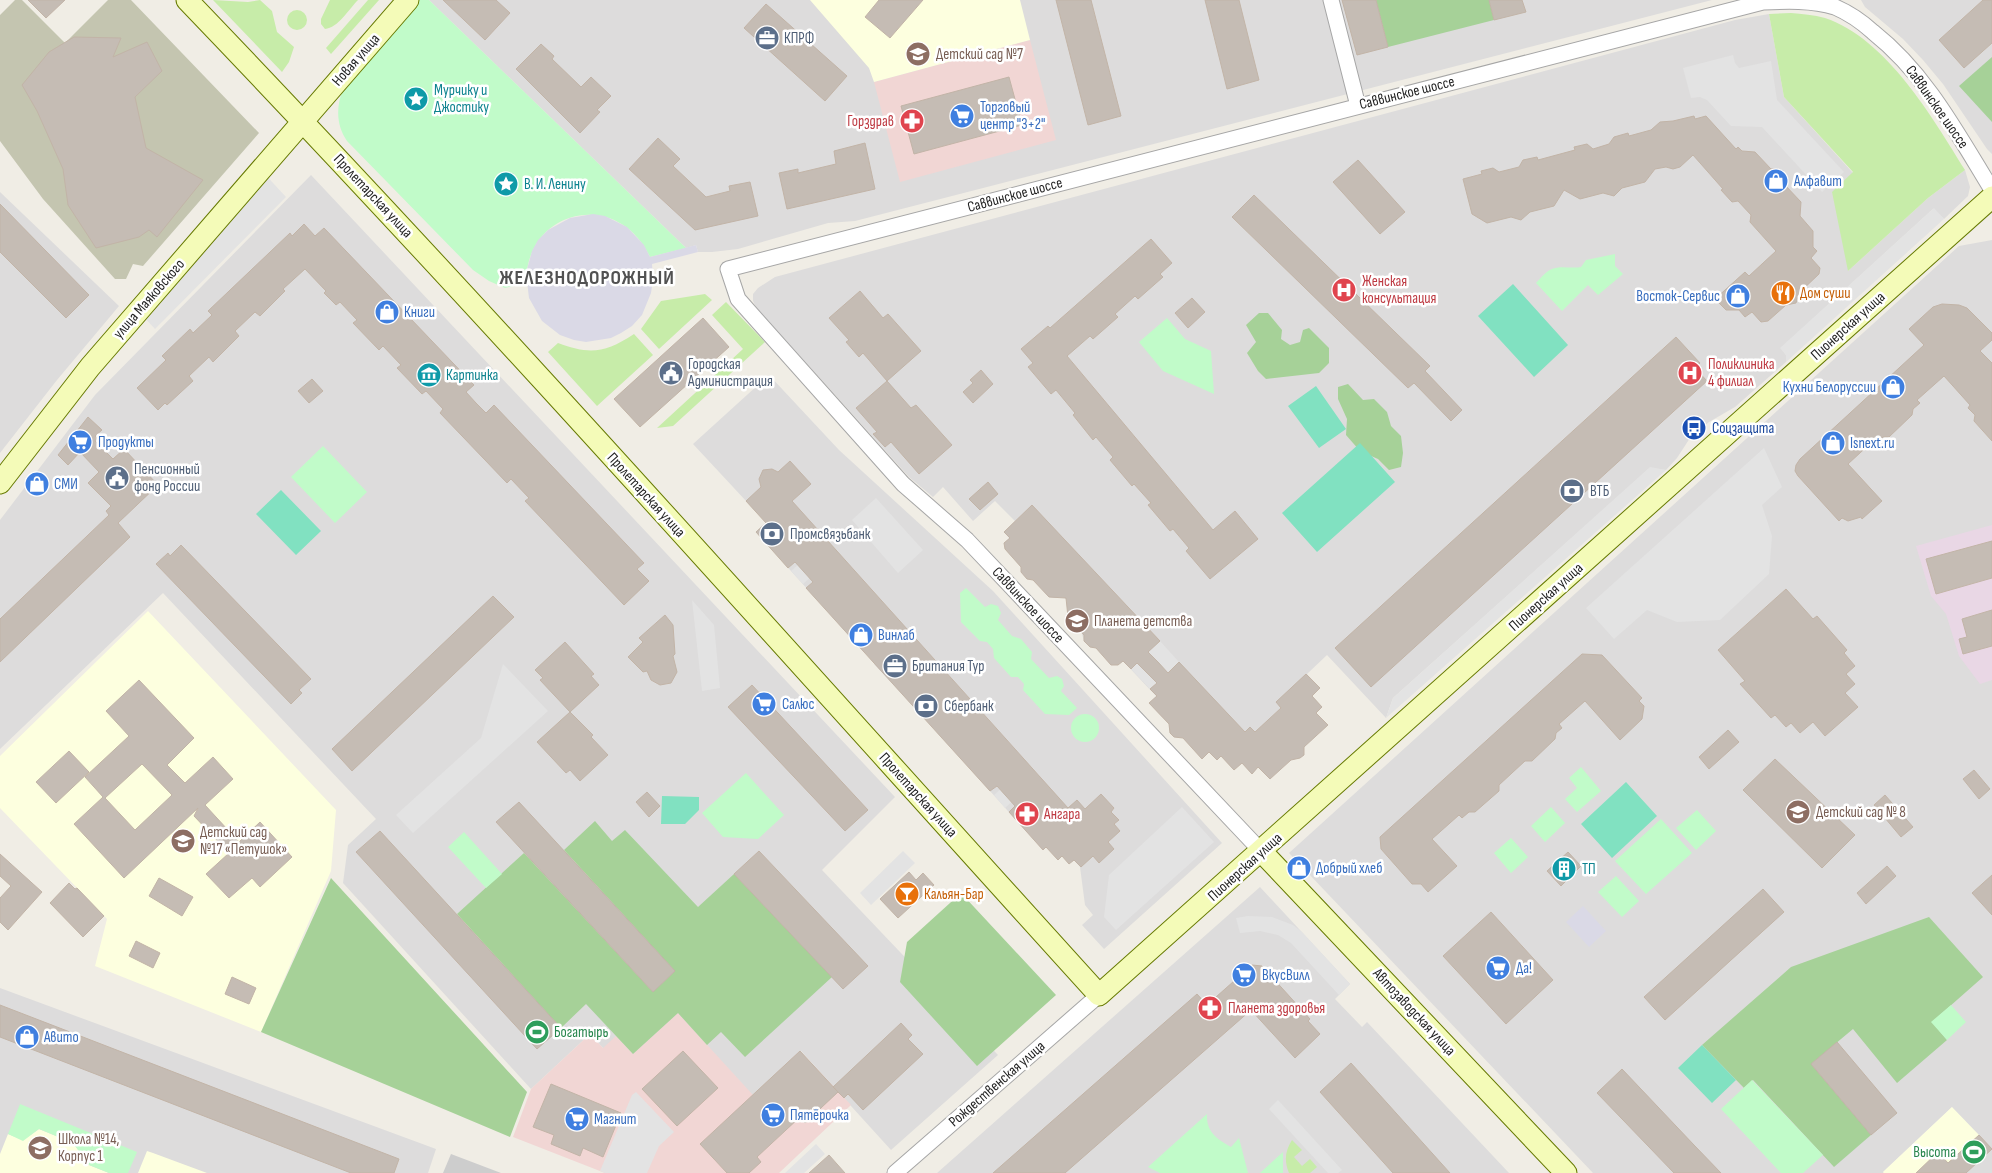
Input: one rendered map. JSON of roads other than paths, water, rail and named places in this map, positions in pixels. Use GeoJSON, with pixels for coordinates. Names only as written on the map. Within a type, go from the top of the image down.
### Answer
{"type":"FeatureCollection","features":[{"type":"Feature","properties":{"kind":"main road","name":"Пролетарская улица"},"geometry":{"type":"LineString","coordinates":[[187,0],[304,121],[535,371],[1099,995]]}},
{"type":"Feature","properties":{"kind":"main road","name":"Новая улица"},"geometry":{"type":"LineString","coordinates":[[304,121],[408,0]]}},
{"type":"Feature","properties":{"kind":"main road","name":"улица Маяковского"},"geometry":{"type":"LineString","coordinates":[[0,483],[90,367],[304,121]]}},
{"type":"Feature","properties":{"kind":"main road","name":"Пионерская улица"},"geometry":{"type":"LineString","coordinates":[[1099,995],[1262,852],[1992,197]]}},
{"type":"Feature","properties":{"kind":"main road","name":"Автозаводская улица"},"geometry":{"type":"LineString","coordinates":[[1262,852],[1566,1173]]}},
{"type":"Feature","properties":{"kind":"street"},"geometry":{"type":"LineString","coordinates":[[1331,0],[1358,106]]}},
{"type":"Feature","properties":{"kind":"street","name":"Саввинское шоссе"},"geometry":{"type":"LineString","coordinates":[[1262,852],[967,540],[898,478],[738,298],[728,269],[1763,2],[1816,2],[1834,7],[1852,16],[1885,41],[1918,75],[1950,120],[1992,190]]}},
{"type":"Feature","properties":{"kind":"street","name":"Рождественская улица"},"geometry":{"type":"LineString","coordinates":[[895,1173],[1099,995]]}},
{"type":"Feature","properties":{"kind":"place","name":"КПРФ"},"geometry":{"type":"Point","coordinates":[767,38]}},
{"type":"Feature","properties":{"kind":"place","name":"Детский сад №7"},"geometry":{"type":"Point","coordinates":[918,54]}},
{"type":"Feature","properties":{"kind":"place","name":"Мурчику и Джостику"},"geometry":{"type":"Point","coordinates":[416,99]}},
{"type":"Feature","properties":{"kind":"place","name":"Торговый центр \"3+2\""},"geometry":{"type":"Point","coordinates":[962,116]}},
{"type":"Feature","properties":{"kind":"place","name":"Горздрав"},"geometry":{"type":"Point","coordinates":[912,121]}},
{"type":"Feature","properties":{"kind":"place","name":"Алфавит"},"geometry":{"type":"Point","coordinates":[1776,181]}},
{"type":"Feature","properties":{"kind":"place","name":"В. И. Ленину"},"geometry":{"type":"Point","coordinates":[506,184]}},
{"type":"Feature","properties":{"kind":"place","name":"Женская консультация"},"geometry":{"type":"Point","coordinates":[1344,290]}},
{"type":"Feature","properties":{"kind":"place","name":"Дом суши"},"geometry":{"type":"Point","coordinates":[1783,293]}},
{"type":"Feature","properties":{"kind":"place","name":"Восток-Сервис"},"geometry":{"type":"Point","coordinates":[1738,296]}},
{"type":"Feature","properties":{"kind":"place","name":"Книги"},"geometry":{"type":"Point","coordinates":[387,312]}},
{"type":"Feature","properties":{"kind":"place","name":"Городская Администрация"},"geometry":{"type":"Point","coordinates":[671,373]}},
{"type":"Feature","properties":{"kind":"place","name":"Поликлиника 4 филиал"},"geometry":{"type":"Point","coordinates":[1690,373]}},
{"type":"Feature","properties":{"kind":"place","name":"Картинка"},"geometry":{"type":"Point","coordinates":[429,375]}},
{"type":"Feature","properties":{"kind":"place","name":"Кухни Белоруссии"},"geometry":{"type":"Point","coordinates":[1893,387]}},
{"type":"Feature","properties":{"kind":"place","name":"Соцзащита"},"geometry":{"type":"Point","coordinates":[1694,428]}},
{"type":"Feature","properties":{"kind":"place","name":"Продукты"},"geometry":{"type":"Point","coordinates":[80,442]}},
{"type":"Feature","properties":{"kind":"place","name":"Isnext.ru"},"geometry":{"type":"Point","coordinates":[1833,443]}},
{"type":"Feature","properties":{"kind":"place","name":"Пенсионный фонд России"},"geometry":{"type":"Point","coordinates":[117,478]}},
{"type":"Feature","properties":{"kind":"place","name":"СМИ"},"geometry":{"type":"Point","coordinates":[37,484]}},
{"type":"Feature","properties":{"kind":"place","name":"ВТБ"},"geometry":{"type":"Point","coordinates":[1572,491]}},
{"type":"Feature","properties":{"kind":"place","name":"Промсвязьбанк"},"geometry":{"type":"Point","coordinates":[772,534]}},
{"type":"Feature","properties":{"kind":"place","name":"Планета детства"},"geometry":{"type":"Point","coordinates":[1077,621]}},
{"type":"Feature","properties":{"kind":"place","name":"Винлаб"},"geometry":{"type":"Point","coordinates":[861,635]}},
{"type":"Feature","properties":{"kind":"place","name":"Британия Тур"},"geometry":{"type":"Point","coordinates":[895,666]}},
{"type":"Feature","properties":{"kind":"place","name":"Салюс"},"geometry":{"type":"Point","coordinates":[764,704]}},
{"type":"Feature","properties":{"kind":"place","name":"Сбербанк"},"geometry":{"type":"Point","coordinates":[926,706]}},
{"type":"Feature","properties":{"kind":"place","name":"Детский сад № 8"},"geometry":{"type":"Point","coordinates":[1798,812]}},
{"type":"Feature","properties":{"kind":"place","name":"Ангара"},"geometry":{"type":"Point","coordinates":[1027,814]}},
{"type":"Feature","properties":{"kind":"place","name":"Детский сад №17 «Петушок»"},"geometry":{"type":"Point","coordinates":[183,841]}},
{"type":"Feature","properties":{"kind":"place","name":"Добрый хлеб"},"geometry":{"type":"Point","coordinates":[1299,868]}},
{"type":"Feature","properties":{"kind":"place","name":"ТП"},"geometry":{"type":"Point","coordinates":[1564,869]}},
{"type":"Feature","properties":{"kind":"place","name":"Кальян-Бар"},"geometry":{"type":"Point","coordinates":[907,894]}},
{"type":"Feature","properties":{"kind":"place","name":"Да!"},"geometry":{"type":"Point","coordinates":[1498,968]}},
{"type":"Feature","properties":{"kind":"place","name":"ВкусВилл"},"geometry":{"type":"Point","coordinates":[1244,975]}},
{"type":"Feature","properties":{"kind":"place","name":"Планета здоровья"},"geometry":{"type":"Point","coordinates":[1210,1008]}},
{"type":"Feature","properties":{"kind":"place","name":"Богатырь"},"geometry":{"type":"Point","coordinates":[537,1032]}},
{"type":"Feature","properties":{"kind":"place","name":"Авито"},"geometry":{"type":"Point","coordinates":[27,1037]}},
{"type":"Feature","properties":{"kind":"place","name":"Пятёрочка"},"geometry":{"type":"Point","coordinates":[773,1115]}},
{"type":"Feature","properties":{"kind":"place","name":"Магнит"},"geometry":{"type":"Point","coordinates":[577,1119]}},
{"type":"Feature","properties":{"kind":"place","name":"Школа №14, Корпус 1"},"geometry":{"type":"Point","coordinates":[40,1148]}},
{"type":"Feature","properties":{"kind":"place","name":"Высота"},"geometry":{"type":"Point","coordinates":[1974,1152]}},
{"type":"Feature","properties":{"kind":"district","name":"ЖЕЛЕЗНОДОРОЖНЫЙ"},"geometry":{"type":"Point","coordinates":[587,278]}}]}
